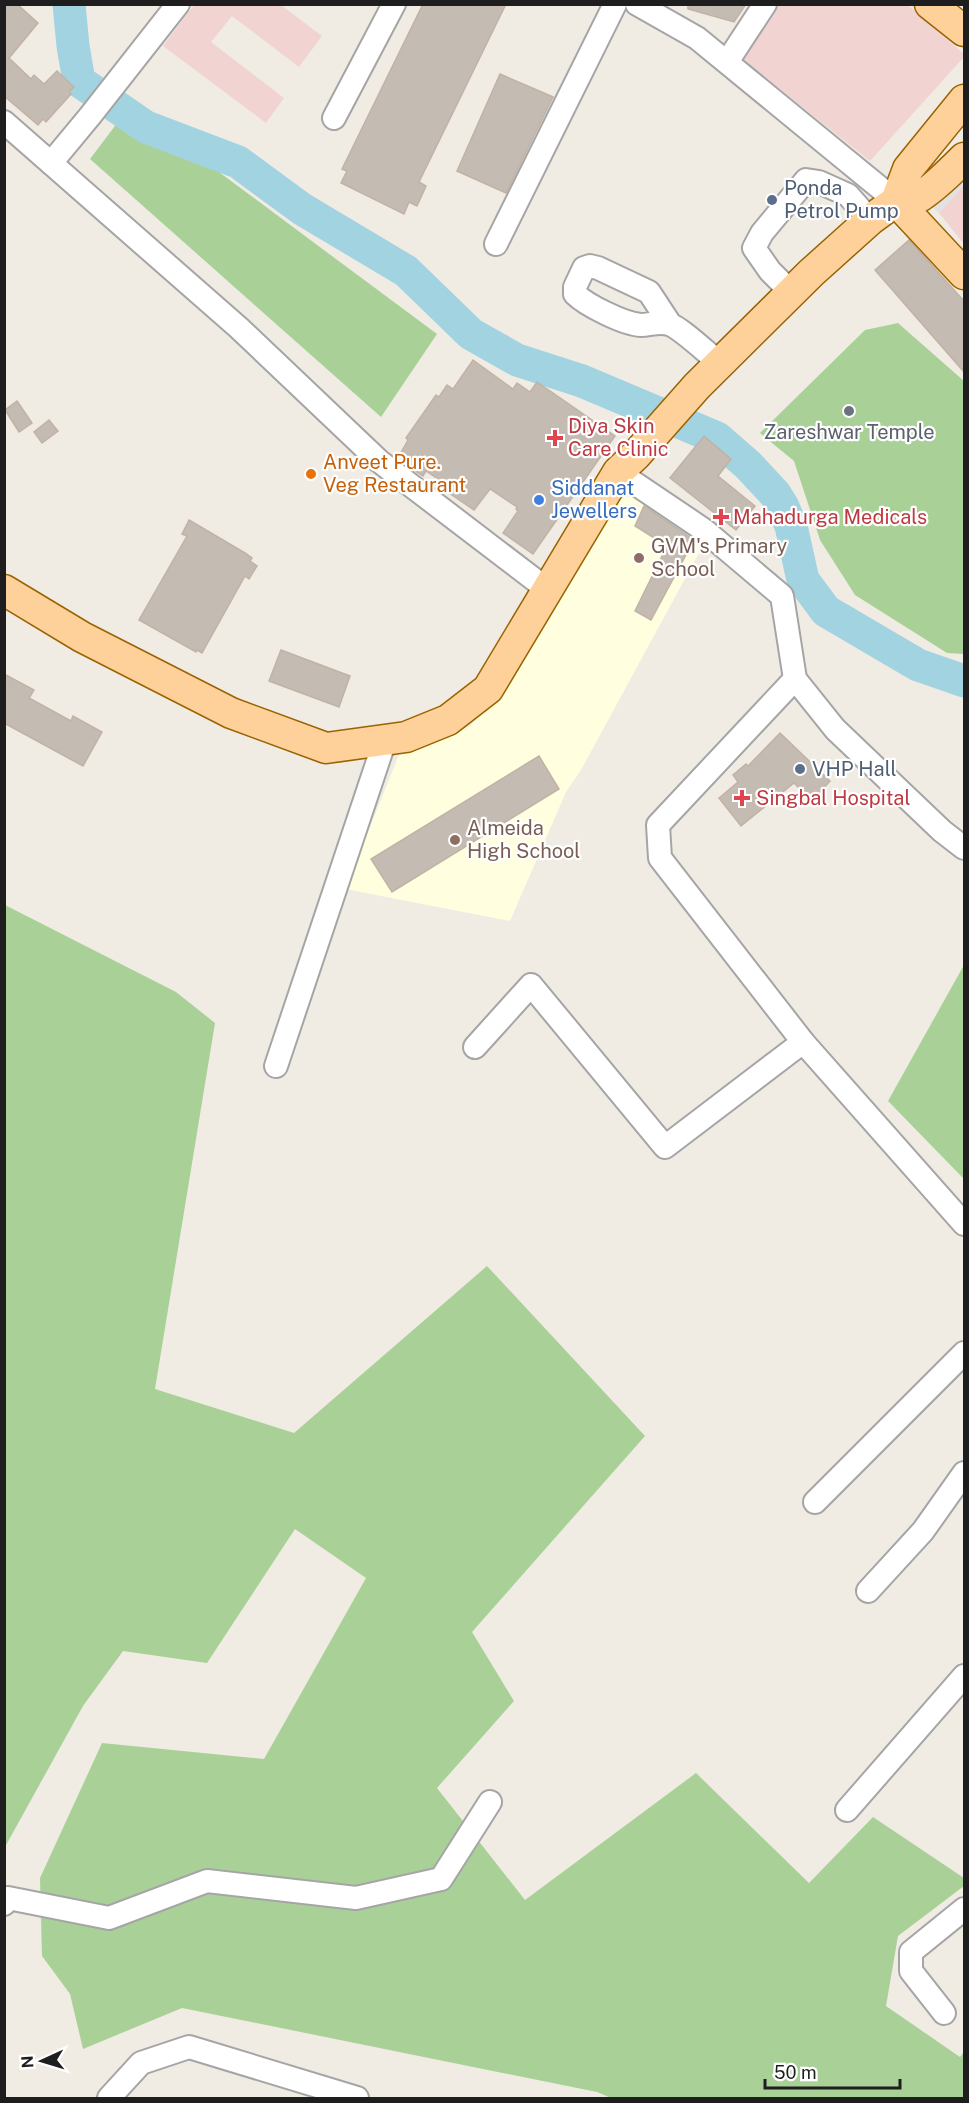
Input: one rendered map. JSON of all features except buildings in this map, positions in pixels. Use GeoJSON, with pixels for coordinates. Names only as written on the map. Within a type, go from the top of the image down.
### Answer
{"type":"FeatureCollection","features":[{"type":"Feature","properties":{"kind":"main road"},"geometry":{"type":"LineString","coordinates":[[930,4],[964,31]]}},
{"type":"Feature","properties":{"kind":"main road"},"geometry":{"type":"LineString","coordinates":[[4,590],[82,637],[231,712],[326,748],[406,737],[448,720],[488,689],[627,464],[720,363],[870,220],[896,201],[908,169],[964,100]]}},
{"type":"Feature","properties":{"kind":"main road"},"geometry":{"type":"LineString","coordinates":[[896,201],[912,201],[919,197],[944,178],[964,158]]}},
{"type":"Feature","properties":{"kind":"main road"},"geometry":{"type":"LineString","coordinates":[[896,201],[964,274]]}},
{"type":"Feature","properties":{"kind":"street"},"geometry":{"type":"LineString","coordinates":[[51,163],[178,4]]}},
{"type":"Feature","properties":{"kind":"street"},"geometry":{"type":"LineString","coordinates":[[334,118],[394,4]]}},
{"type":"Feature","properties":{"kind":"street"},"geometry":{"type":"LineString","coordinates":[[496,244],[615,4]]}},
{"type":"Feature","properties":{"kind":"street"},"geometry":{"type":"LineString","coordinates":[[637,4],[697,38],[896,201]]}},
{"type":"Feature","properties":{"kind":"street"},"geometry":{"type":"LineString","coordinates":[[727,62],[765,4]]}},
{"type":"Feature","properties":{"kind":"street"},"geometry":{"type":"LineString","coordinates":[[4,122],[239,328],[379,461],[548,590]]}},
{"type":"Feature","properties":{"kind":"street"},"geometry":{"type":"LineString","coordinates":[[792,293],[770,271],[754,248],[762,233],[806,180],[819,182],[848,195],[870,220]]}},
{"type":"Feature","properties":{"kind":"street"},"geometry":{"type":"LineString","coordinates":[[670,324],[720,363]]}},
{"type":"Feature","properties":{"kind":"street"},"geometry":{"type":"LineString","coordinates":[[627,464],[782,596],[795,679],[835,729],[942,831],[964,848]]}},
{"type":"Feature","properties":{"kind":"street"},"geometry":{"type":"LineString","coordinates":[[795,679],[658,825],[660,858],[802,1042],[964,1224]]}},
{"type":"Feature","properties":{"kind":"street"},"geometry":{"type":"LineString","coordinates":[[276,1066],[385,740]]}},
{"type":"Feature","properties":{"kind":"street"},"geometry":{"type":"LineString","coordinates":[[475,1047],[531,985],[665,1147],[802,1042]]}},
{"type":"Feature","properties":{"kind":"street"},"geometry":{"type":"LineString","coordinates":[[815,1502],[964,1353]]}},
{"type":"Feature","properties":{"kind":"street"},"geometry":{"type":"LineString","coordinates":[[868,1591],[923,1531],[964,1473]]}},
{"type":"Feature","properties":{"kind":"street"},"geometry":{"type":"LineString","coordinates":[[847,1810],[964,1676]]}},
{"type":"Feature","properties":{"kind":"street"},"geometry":{"type":"LineString","coordinates":[[4,1904],[8,1898],[109,1918],[207,1881],[356,1898],[441,1879],[490,1802]]}},
{"type":"Feature","properties":{"kind":"street"},"geometry":{"type":"LineString","coordinates":[[944,2013],[911,1971],[911,1952],[964,1909]]}},
{"type":"Feature","properties":{"kind":"street"},"geometry":{"type":"LineString","coordinates":[[109,2098],[141,2063],[189,2047],[308,2091],[357,2098]]}},
{"type":"Feature","properties":{"kind":"shaded area"},"geometry":{"type":"Polygon","coordinates":[[[779,4],[908,5],[964,54],[964,57],[870,161],[741,58],[779,4]]]}},
{"type":"Feature","properties":{"kind":"shaded area"},"geometry":{"type":"Polygon","coordinates":[[[194,5],[281,5],[322,36],[299,67],[232,16],[211,42],[284,98],[266,123],[163,46],[194,5]]]}},
{"type":"Feature","properties":{"kind":"shaded area"},"geometry":{"type":"Polygon","coordinates":[[[964,164],[964,185],[939,213],[928,203],[964,164]]]}},
{"type":"Feature","properties":{"kind":"shaded area"},"geometry":{"type":"Polygon","coordinates":[[[964,185],[964,244],[939,213],[964,185]]]}},
{"type":"Feature","properties":{"kind":"shaded area"},"geometry":{"type":"Polygon","coordinates":[[[632,497],[706,540],[581,770],[566,792],[510,921],[345,889],[399,755],[470,726],[492,703],[619,498],[632,497]]]}},
{"type":"Feature","properties":{"kind":"green space"},"geometry":{"type":"Polygon","coordinates":[[[130,106],[437,334],[381,417],[90,159],[130,106]]]}},
{"type":"Feature","properties":{"kind":"green space"},"geometry":{"type":"Polygon","coordinates":[[[898,323],[964,381],[964,654],[947,653],[855,595],[820,540],[794,461],[760,433],[865,330],[898,323]]]}},
{"type":"Feature","properties":{"kind":"green space"},"geometry":{"type":"Polygon","coordinates":[[[5,905],[176,992],[215,1023],[155,1389],[294,1433],[487,1266],[645,1436],[472,1632],[514,1701],[437,1788],[525,1900],[696,1773],[809,1883],[873,1817],[964,1878],[964,1886],[898,1936],[886,2006],[960,2057],[964,2052],[964,2098],[611,2098],[597,2092],[182,2008],[83,2049],[70,1994],[42,1956],[40,1878],[102,1743],[264,1759],[366,1578],[295,1529],[207,1663],[123,1651],[83,1706],[5,1847],[5,905]]]}},
{"type":"Feature","properties":{"kind":"green space"},"geometry":{"type":"Polygon","coordinates":[[[964,965],[964,1179],[888,1101],[964,965]]]}},
{"type":"Feature","properties":{"kind":"waterway"},"geometry":{"type":"LineString","coordinates":[[69,4],[79,81],[146,127],[238,162],[302,209],[406,271],[471,334],[517,360],[582,381],[717,438],[748,465],[775,494],[791,526],[803,580],[826,611],[918,665],[964,681]]}},
{"type":"Feature","properties":{"kind":"place","name":"Ponda Petrol Pump"},"geometry":{"type":"Point","coordinates":[772,200]}},
{"type":"Feature","properties":{"kind":"place","name":"Zareshwar Temple"},"geometry":{"type":"Point","coordinates":[849,411]}},
{"type":"Feature","properties":{"kind":"place","name":"Diya Skin Care Clinic"},"geometry":{"type":"Point","coordinates":[555,438]}},
{"type":"Feature","properties":{"kind":"place","name":"Anveet Pure. Veg Restaurant"},"geometry":{"type":"Point","coordinates":[311,474]}},
{"type":"Feature","properties":{"kind":"place","name":"Siddanat Jewellers"},"geometry":{"type":"Point","coordinates":[539,500]}},
{"type":"Feature","properties":{"kind":"place","name":"Mahadurga Medicals"},"geometry":{"type":"Point","coordinates":[721,517]}},
{"type":"Feature","properties":{"kind":"place","name":"GVM's Primary School"},"geometry":{"type":"Point","coordinates":[639,558]}},
{"type":"Feature","properties":{"kind":"place","name":"VHP Hall"},"geometry":{"type":"Point","coordinates":[800,769]}},
{"type":"Feature","properties":{"kind":"place","name":"Singbal Hospital"},"geometry":{"type":"Point","coordinates":[742,798]}},
{"type":"Feature","properties":{"kind":"place","name":"Almeida High School"},"geometry":{"type":"Point","coordinates":[455,840]}}]}
